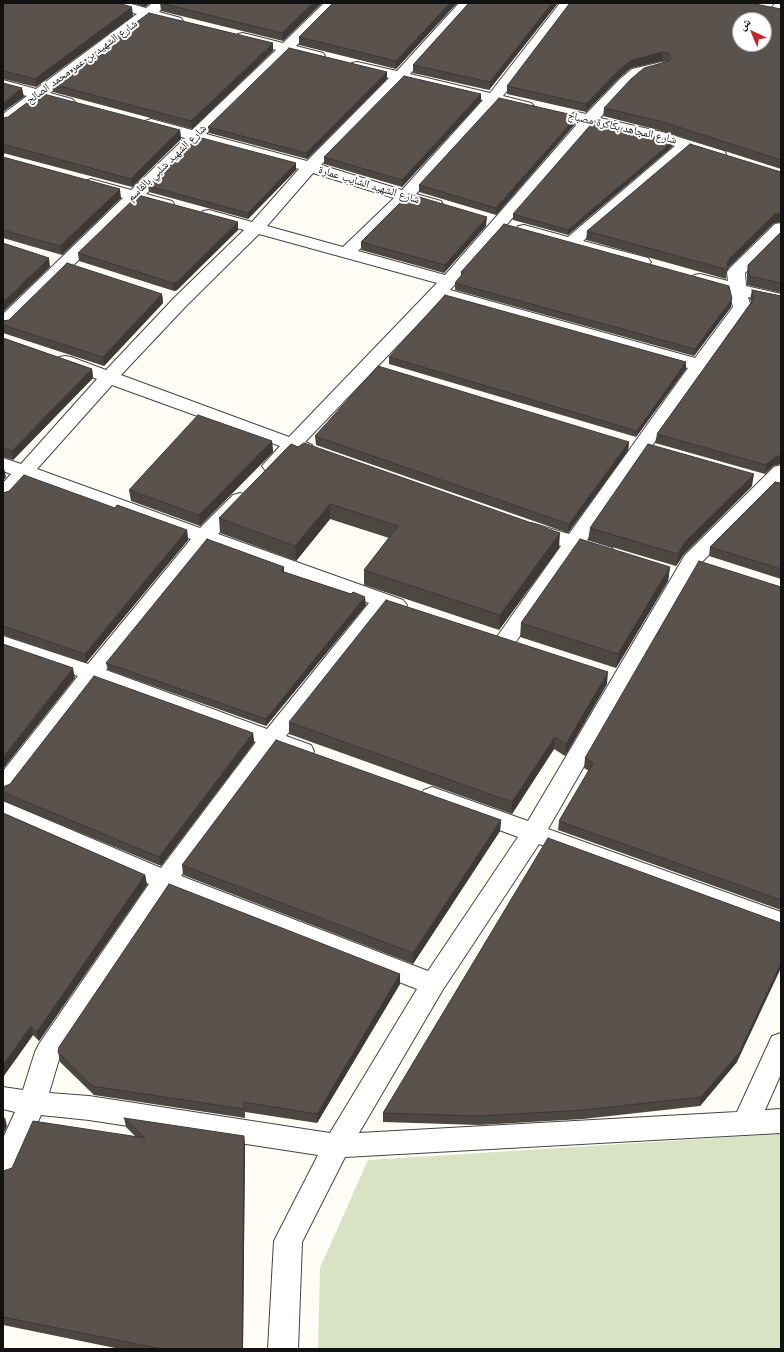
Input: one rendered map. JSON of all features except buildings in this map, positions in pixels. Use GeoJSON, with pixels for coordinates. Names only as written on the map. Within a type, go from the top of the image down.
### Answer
{"type":"FeatureCollection","features":[{"type":"Feature","properties":{"kind":"street"},"geometry":{"type":"LineString","coordinates":[[112,3],[147,14],[191,24]]}},
{"type":"Feature","properties":{"kind":"street","name":"شارع الشهيد بن عمر محمد الصالح"},"geometry":{"type":"LineString","coordinates":[[3,121],[37,94],[161,3]]}},
{"type":"Feature","properties":{"kind":"street","name":"شارع الشهيد شلبي بالقاسم"},"geometry":{"type":"LineString","coordinates":[[3,324],[332,3]]}},
{"type":"Feature","properties":{"kind":"street"},"geometry":{"type":"LineString","coordinates":[[3,494],[25,472],[110,376],[174,299],[256,228],[310,167],[400,76],[467,3]]}},
{"type":"Feature","properties":{"kind":"street"},"geometry":{"type":"LineString","coordinates":[[347,252],[405,196],[493,99],[567,3]]}},
{"type":"Feature","properties":{"kind":"street"},"geometry":{"type":"LineString","coordinates":[[749,5],[765,5],[781,11]]}},
{"type":"Feature","properties":{"kind":"street"},"geometry":{"type":"LineString","coordinates":[[228,34],[493,99],[537,108]]}},
{"type":"Feature","properties":{"kind":"street"},"geometry":{"type":"LineString","coordinates":[[3,787],[92,673],[203,537],[293,445],[376,367],[444,286],[492,221],[624,83],[637,72],[662,66]]}},
{"type":"Feature","properties":{"kind":"street"},"geometry":{"type":"LineString","coordinates":[[3,84],[83,106]]}},
{"type":"Feature","properties":{"kind":"street","name":"شارع المجاهد بكاكرة مصباح"},"geometry":{"type":"LineString","coordinates":[[567,115],[656,135],[730,158]]}},
{"type":"Feature","properties":{"kind":"street","name":"شارع الشهيد الشايب عمارة"},"geometry":{"type":"LineString","coordinates":[[136,120],[310,167],[449,208]]}},
{"type":"Feature","properties":{"kind":"street"},"geometry":{"type":"LineString","coordinates":[[572,242],[687,144]]}},
{"type":"Feature","properties":{"kind":"street"},"geometry":{"type":"LineString","coordinates":[[80,181],[347,252],[444,286],[699,365]]}},
{"type":"Feature","properties":{"kind":"street"},"geometry":{"type":"LineString","coordinates":[[492,221],[654,266]]}},
{"type":"Feature","properties":{"kind":"street"},"geometry":{"type":"LineString","coordinates":[[505,640],[699,365],[742,307],[737,289],[736,272],[781,228]]}},
{"type":"Feature","properties":{"kind":"street"},"geometry":{"type":"LineString","coordinates":[[684,274],[737,289],[781,299]]}},
{"type":"Feature","properties":{"kind":"street"},"geometry":{"type":"LineString","coordinates":[[46,354],[110,376],[323,456]]}},
{"type":"Feature","properties":{"kind":"street"},"geometry":{"type":"LineString","coordinates":[[3,464],[203,537],[411,610]]}},
{"type":"Feature","properties":{"kind":"street"},"geometry":{"type":"LineString","coordinates":[[283,1349],[288,1241],[338,1146],[433,984],[534,832],[612,676],[689,569],[771,480]]}},
{"type":"Feature","properties":{"kind":"street"},"geometry":{"type":"LineString","coordinates":[[514,523],[573,544],[624,559]]}},
{"type":"Feature","properties":{"kind":"street"},"geometry":{"type":"LineString","coordinates":[[3,1167],[33,1103],[48,1052],[165,880],[271,739],[382,600]]}},
{"type":"Feature","properties":{"kind":"street"},"geometry":{"type":"LineString","coordinates":[[484,634],[527,648]]}},
{"type":"Feature","properties":{"kind":"street"},"geometry":{"type":"LineString","coordinates":[[3,643],[92,673],[323,758]]}},
{"type":"Feature","properties":{"kind":"street"},"geometry":{"type":"LineString","coordinates":[[414,789],[781,922]]}},
{"type":"Feature","properties":{"kind":"street"},"geometry":{"type":"LineString","coordinates":[[3,810],[165,880],[433,984]]}},
{"type":"Feature","properties":{"kind":"street"},"geometry":{"type":"LineString","coordinates":[[744,1124],[781,1044]]}},
{"type":"Feature","properties":{"kind":"street"},"geometry":{"type":"LineString","coordinates":[[3,1098],[33,1103],[89,1108],[338,1146],[781,1121]]}},
{"type":"Feature","properties":{"kind":"green space"},"geometry":{"type":"Polygon","coordinates":[[[781,1134],[781,1349],[318,1349],[320,1268],[368,1160],[781,1134]]]}}]}
